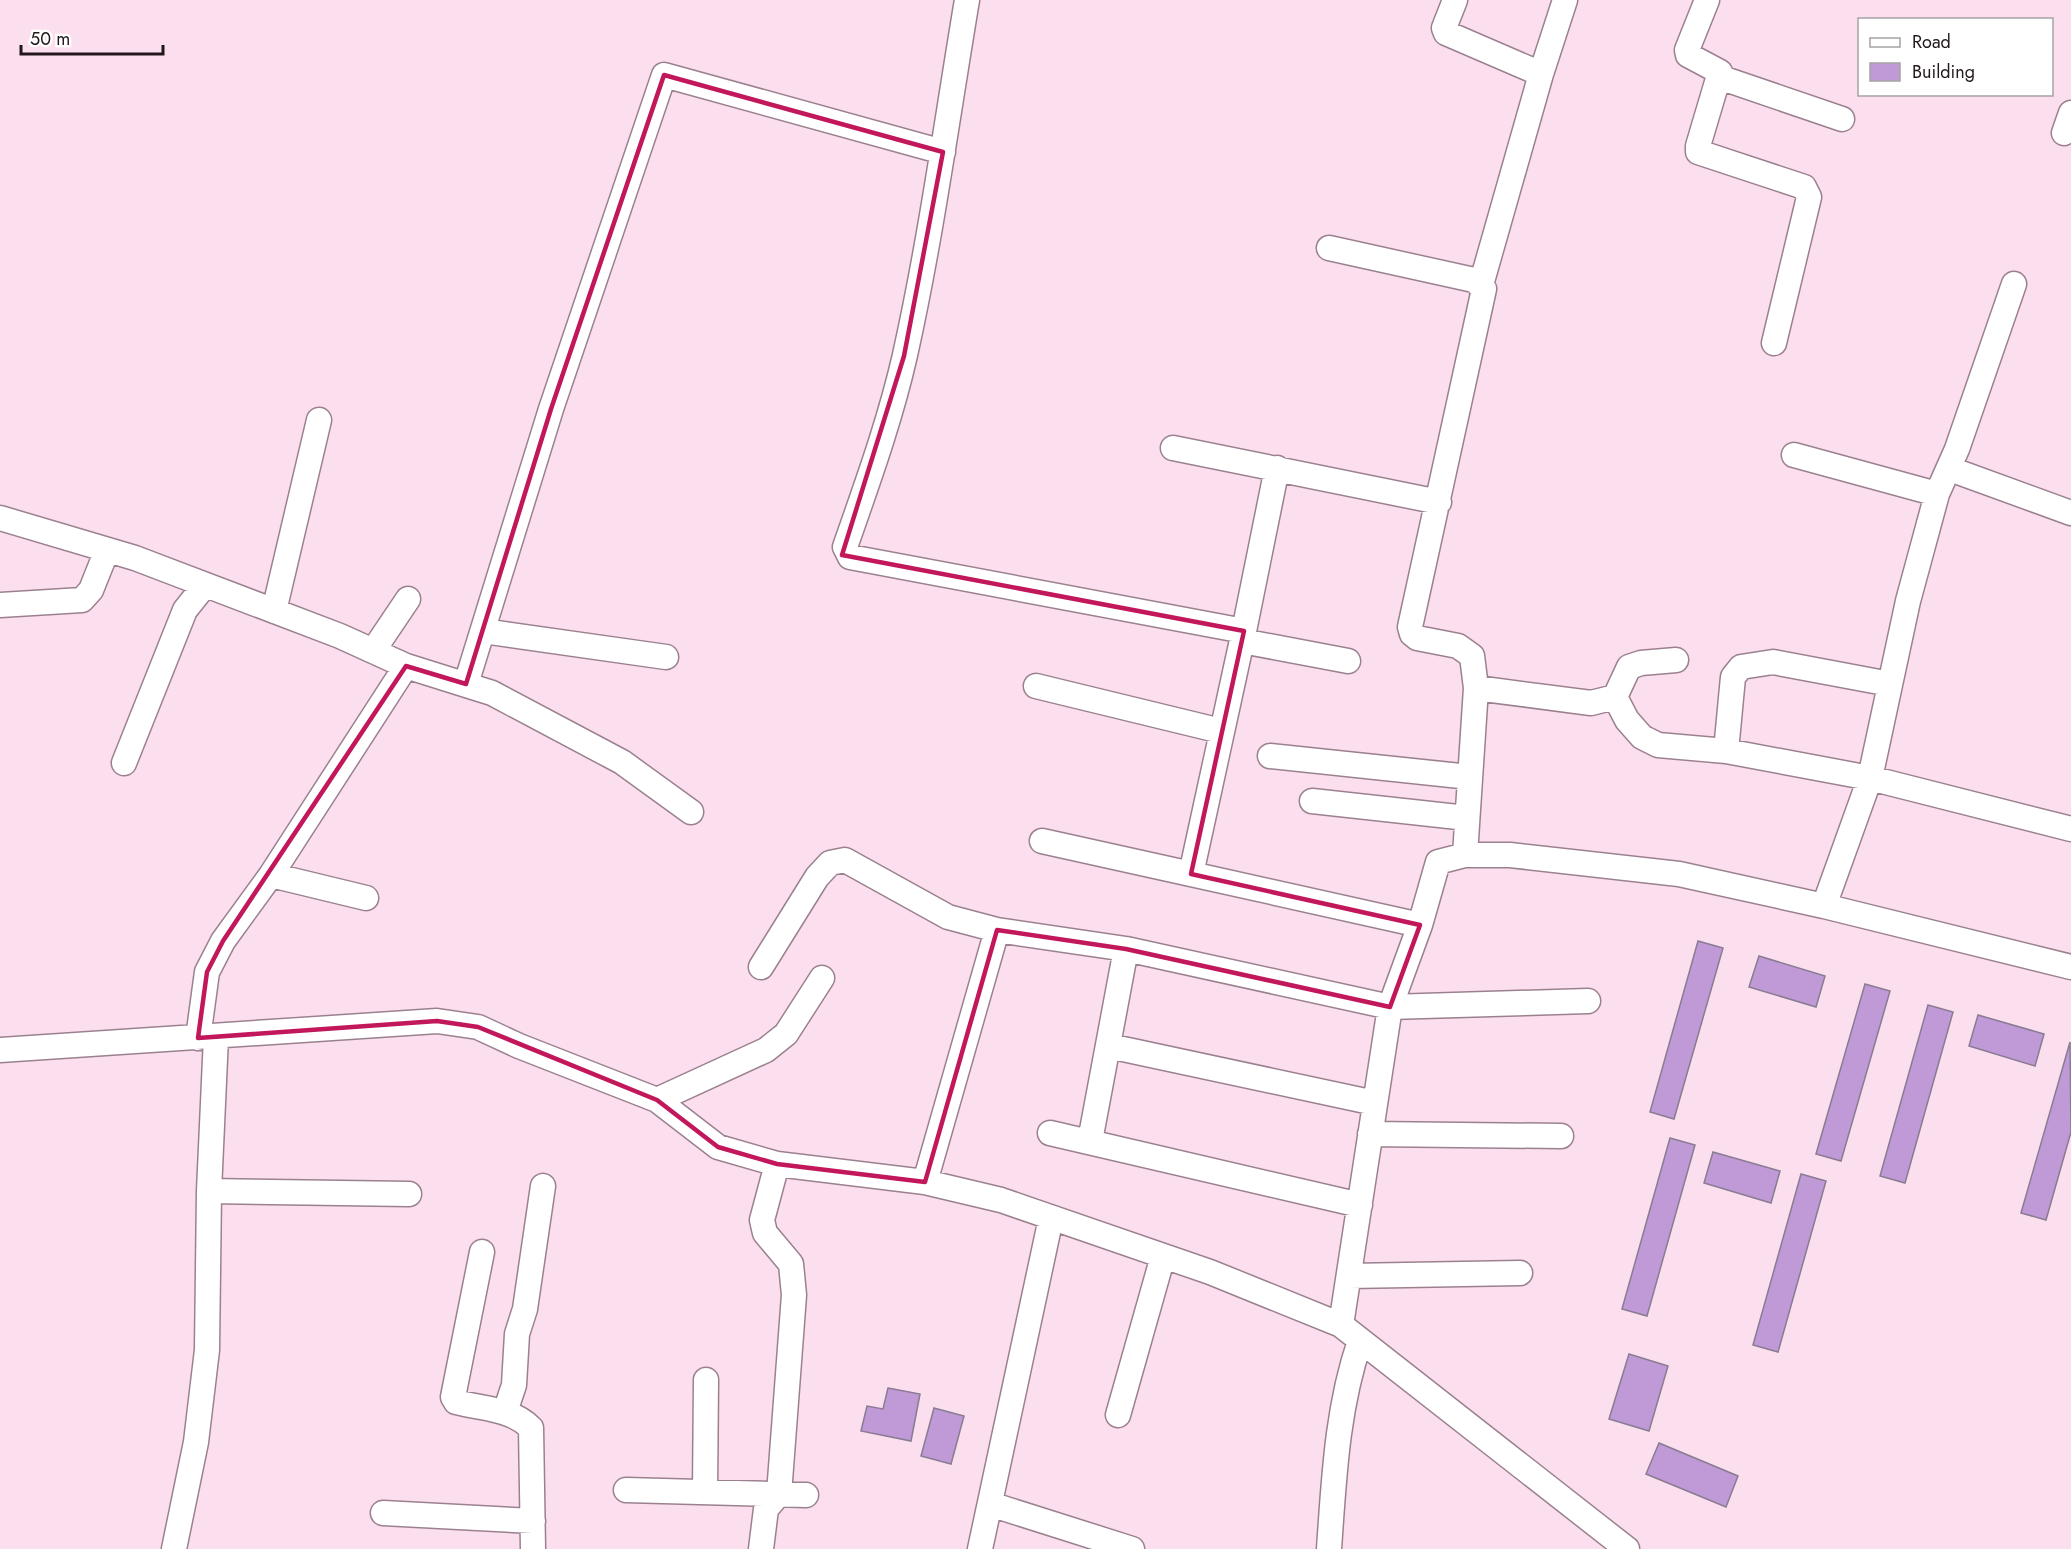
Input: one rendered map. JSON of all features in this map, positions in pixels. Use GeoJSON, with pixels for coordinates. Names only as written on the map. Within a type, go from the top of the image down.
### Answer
{"type":"FeatureCollection","features":[{"type":"Feature","properties":{"kind":"street"},"geometry":{"type":"LineString","coordinates":[[967,0],[943,152],[904,356],[889,416],[845,547],[846,552],[850,557],[1243,636],[1348,661]]}},
{"type":"Feature","properties":{"kind":"street"},"geometry":{"type":"LineString","coordinates":[[1455,0],[1444,28],[1446,33],[1541,74]]}},
{"type":"Feature","properties":{"kind":"street"},"geometry":{"type":"LineString","coordinates":[[1465,855],[1476,688],[1472,656],[1458,646],[1417,638],[1410,627],[1484,295],[1481,285],[1541,74],[1565,0]]}},
{"type":"Feature","properties":{"kind":"street"},"geometry":{"type":"LineString","coordinates":[[1707,0],[1688,43],[1688,55],[1717,69],[1719,77],[1707,110],[1698,152],[1804,187],[1809,197],[1774,343]]}},
{"type":"Feature","properties":{"kind":"street"},"geometry":{"type":"LineString","coordinates":[[466,684],[551,409],[664,75],[943,152]]}},
{"type":"Feature","properties":{"kind":"street"},"geometry":{"type":"LineString","coordinates":[[1719,77],[1842,119]]}},
{"type":"Feature","properties":{"kind":"street"},"geometry":{"type":"LineString","coordinates":[[1329,248],[1474,280],[1481,285]]}},
{"type":"Feature","properties":{"kind":"street"},"geometry":{"type":"LineString","coordinates":[[1824,906],[1869,778],[1908,601],[1937,494],[1950,469],[2013,284]]}},
{"type":"Feature","properties":{"kind":"street"},"geometry":{"type":"LineString","coordinates":[[274,611],[320,420]]}},
{"type":"Feature","properties":{"kind":"street"},"geometry":{"type":"LineString","coordinates":[[1173,448],[1439,501]]}},
{"type":"Feature","properties":{"kind":"street"},"geometry":{"type":"LineString","coordinates":[[1794,455],[1937,494]]}},
{"type":"Feature","properties":{"kind":"street"},"geometry":{"type":"LineString","coordinates":[[1191,874],[1277,468]]}},
{"type":"Feature","properties":{"kind":"street"},"geometry":{"type":"LineString","coordinates":[[1950,469],[2071,513]]}},
{"type":"Feature","properties":{"kind":"street"},"geometry":{"type":"LineString","coordinates":[[0,518],[107,550],[274,611],[406,666],[492,693],[622,762],[691,812]]}},
{"type":"Feature","properties":{"kind":"street"},"geometry":{"type":"LineString","coordinates":[[0,605],[82,600],[91,590],[107,550]]}},
{"type":"Feature","properties":{"kind":"street"},"geometry":{"type":"LineString","coordinates":[[124,763],[185,610],[205,585]]}},
{"type":"Feature","properties":{"kind":"street"},"geometry":{"type":"LineString","coordinates":[[373,651],[408,599]]}},
{"type":"Feature","properties":{"kind":"street"},"geometry":{"type":"LineString","coordinates":[[483,631],[666,657]]}},
{"type":"Feature","properties":{"kind":"street"},"geometry":{"type":"LineString","coordinates":[[1615,697],[1629,667],[1641,663],[1676,660]]}},
{"type":"Feature","properties":{"kind":"street"},"geometry":{"type":"LineString","coordinates":[[1726,751],[1733,677],[1741,667],[1773,662],[1890,684]]}},
{"type":"Feature","properties":{"kind":"street"},"geometry":{"type":"LineString","coordinates":[[174,1549],[196,1442],[207,1350],[209,1191],[207,972],[223,941],[271,875],[406,666]]}},
{"type":"Feature","properties":{"kind":"street"},"geometry":{"type":"LineString","coordinates":[[1036,686],[1221,731]]}},
{"type":"Feature","properties":{"kind":"street"},"geometry":{"type":"LineString","coordinates":[[1476,688],[1591,703],[1615,697]]}},
{"type":"Feature","properties":{"kind":"street"},"geometry":{"type":"LineString","coordinates":[[1615,697],[1627,720],[1642,736],[1658,745],[1726,751],[1869,778],[2071,829]]}},
{"type":"Feature","properties":{"kind":"street"},"geometry":{"type":"LineString","coordinates":[[1270,756],[1470,777]]}},
{"type":"Feature","properties":{"kind":"street"},"geometry":{"type":"LineString","coordinates":[[1312,801],[1467,818]]}},
{"type":"Feature","properties":{"kind":"street"},"geometry":{"type":"LineString","coordinates":[[1042,841],[1420,925]]}},
{"type":"Feature","properties":{"kind":"street"},"geometry":{"type":"LineString","coordinates":[[1341,1325],[1390,1007],[1416,940],[1438,862],[1465,855],[1510,855],[1679,874],[1824,906],[2071,966]]}},
{"type":"Feature","properties":{"kind":"street"},"geometry":{"type":"LineString","coordinates":[[761,967],[817,877],[830,862],[845,860],[948,917],[997,930],[1126,949],[1390,1007],[1588,1001]]}},
{"type":"Feature","properties":{"kind":"street"},"geometry":{"type":"LineString","coordinates":[[271,875],[366,898]]}},
{"type":"Feature","properties":{"kind":"street"},"geometry":{"type":"LineString","coordinates":[[925,1182],[997,930]]}},
{"type":"Feature","properties":{"kind":"street"},"geometry":{"type":"LineString","coordinates":[[1090,1141],[1126,949]]}},
{"type":"Feature","properties":{"kind":"street"},"geometry":{"type":"LineString","coordinates":[[657,1100],[766,1050],[786,1034],[822,978]]}},
{"type":"Feature","properties":{"kind":"street"},"geometry":{"type":"LineString","coordinates":[[0,1050],[437,1021],[478,1027],[519,1046],[657,1100],[718,1147],[777,1164],[925,1182],[1001,1200],[1210,1272],[1341,1325],[1627,1549]]}},
{"type":"Feature","properties":{"kind":"street"},"geometry":{"type":"LineString","coordinates":[[1108,1046],[1375,1103]]}},
{"type":"Feature","properties":{"kind":"street"},"geometry":{"type":"LineString","coordinates":[[1050,1133],[1360,1205]]}},
{"type":"Feature","properties":{"kind":"street"},"geometry":{"type":"LineString","coordinates":[[1370,1134],[1561,1136]]}},
{"type":"Feature","properties":{"kind":"street"},"geometry":{"type":"LineString","coordinates":[[760,1549],[766,1509],[779,1494],[794,1295],[791,1264],[765,1233],[762,1220],[777,1164]]}},
{"type":"Feature","properties":{"kind":"street"},"geometry":{"type":"LineString","coordinates":[[505,1412],[514,1385],[517,1334],[525,1309],[543,1186]]}},
{"type":"Feature","properties":{"kind":"street"},"geometry":{"type":"LineString","coordinates":[[209,1191],[409,1194]]}},
{"type":"Feature","properties":{"kind":"street"},"geometry":{"type":"LineString","coordinates":[[980,1549],[1052,1218]]}},
{"type":"Feature","properties":{"kind":"street"},"geometry":{"type":"LineString","coordinates":[[482,1252],[453,1397],[456,1402],[505,1412],[522,1419],[531,1428],[533,1549]]}},
{"type":"Feature","properties":{"kind":"street"},"geometry":{"type":"LineString","coordinates":[[1118,1415],[1163,1256]]}},
{"type":"Feature","properties":{"kind":"street"},"geometry":{"type":"LineString","coordinates":[[1349,1276],[1520,1274]]}},
{"type":"Feature","properties":{"kind":"street"},"geometry":{"type":"LineString","coordinates":[[1329,1549],[1340,1417],[1349,1374],[1360,1341]]}},
{"type":"Feature","properties":{"kind":"street"},"geometry":{"type":"LineString","coordinates":[[705,1492],[706,1380]]}},
{"type":"Feature","properties":{"kind":"street"},"geometry":{"type":"LineString","coordinates":[[626,1490],[806,1495]]}},
{"type":"Feature","properties":{"kind":"street"},"geometry":{"type":"LineString","coordinates":[[990,1504],[1132,1549]]}},
{"type":"Feature","properties":{"kind":"street"},"geometry":{"type":"LineString","coordinates":[[383,1513],[533,1521]]}},
{"type":"Feature","properties":{"kind":"highlighted area"},"geometry":{"type":"Polygon","coordinates":[[[664,75],[943,152],[904,356],[842,555],[1244,631],[1191,874],[1420,925],[1390,1007],[1126,949],[997,930],[925,1182],[777,1164],[718,1147],[657,1100],[478,1027],[437,1021],[198,1038],[207,972],[223,941],[406,666],[466,684],[551,409],[664,75]]]}},
{"type":"Feature","properties":{"kind":"building"},"geometry":{"type":"Polygon","coordinates":[[[1698,941],[1723,948],[1674,1119],[1650,1112],[1698,941]]]}},
{"type":"Feature","properties":{"kind":"building"},"geometry":{"type":"Polygon","coordinates":[[[1759,956],[1825,976],[1816,1007],[1749,987],[1759,956]]]}},
{"type":"Feature","properties":{"kind":"building"},"geometry":{"type":"Polygon","coordinates":[[[1865,984],[1890,991],[1841,1161],[1816,1154],[1865,984]]]}},
{"type":"Feature","properties":{"kind":"building"},"geometry":{"type":"Polygon","coordinates":[[[1928,1005],[1953,1012],[1905,1183],[1880,1176],[1928,1005]]]}},
{"type":"Feature","properties":{"kind":"building"},"geometry":{"type":"Polygon","coordinates":[[[1978,1015],[2044,1034],[2035,1066],[1969,1046],[1978,1015]]]}},
{"type":"Feature","properties":{"kind":"building"},"geometry":{"type":"Polygon","coordinates":[[[2070,1042],[2071,1132],[2046,1220],[2021,1213],[2070,1042]]]}},
{"type":"Feature","properties":{"kind":"building"},"geometry":{"type":"Polygon","coordinates":[[[1670,1138],[1695,1145],[1647,1316],[1622,1309],[1670,1138]]]}},
{"type":"Feature","properties":{"kind":"building"},"geometry":{"type":"Polygon","coordinates":[[[1713,1152],[1780,1171],[1771,1203],[1704,1183],[1713,1152]]]}},
{"type":"Feature","properties":{"kind":"building"},"geometry":{"type":"Polygon","coordinates":[[[1801,1174],[1826,1181],[1778,1352],[1753,1345],[1801,1174]]]}},
{"type":"Feature","properties":{"kind":"building"},"geometry":{"type":"Polygon","coordinates":[[[1629,1354],[1668,1366],[1649,1431],[1609,1419],[1629,1354]]]}},
{"type":"Feature","properties":{"kind":"building"},"geometry":{"type":"Polygon","coordinates":[[[888,1388],[920,1394],[911,1441],[861,1431],[867,1406],[883,1409],[888,1388]]]}},
{"type":"Feature","properties":{"kind":"building"},"geometry":{"type":"Polygon","coordinates":[[[934,1408],[964,1416],[951,1464],[921,1456],[934,1408]]]}},
{"type":"Feature","properties":{"kind":"building"},"geometry":{"type":"Polygon","coordinates":[[[1659,1443],[1738,1476],[1726,1507],[1646,1474],[1659,1443]]]}}]}
